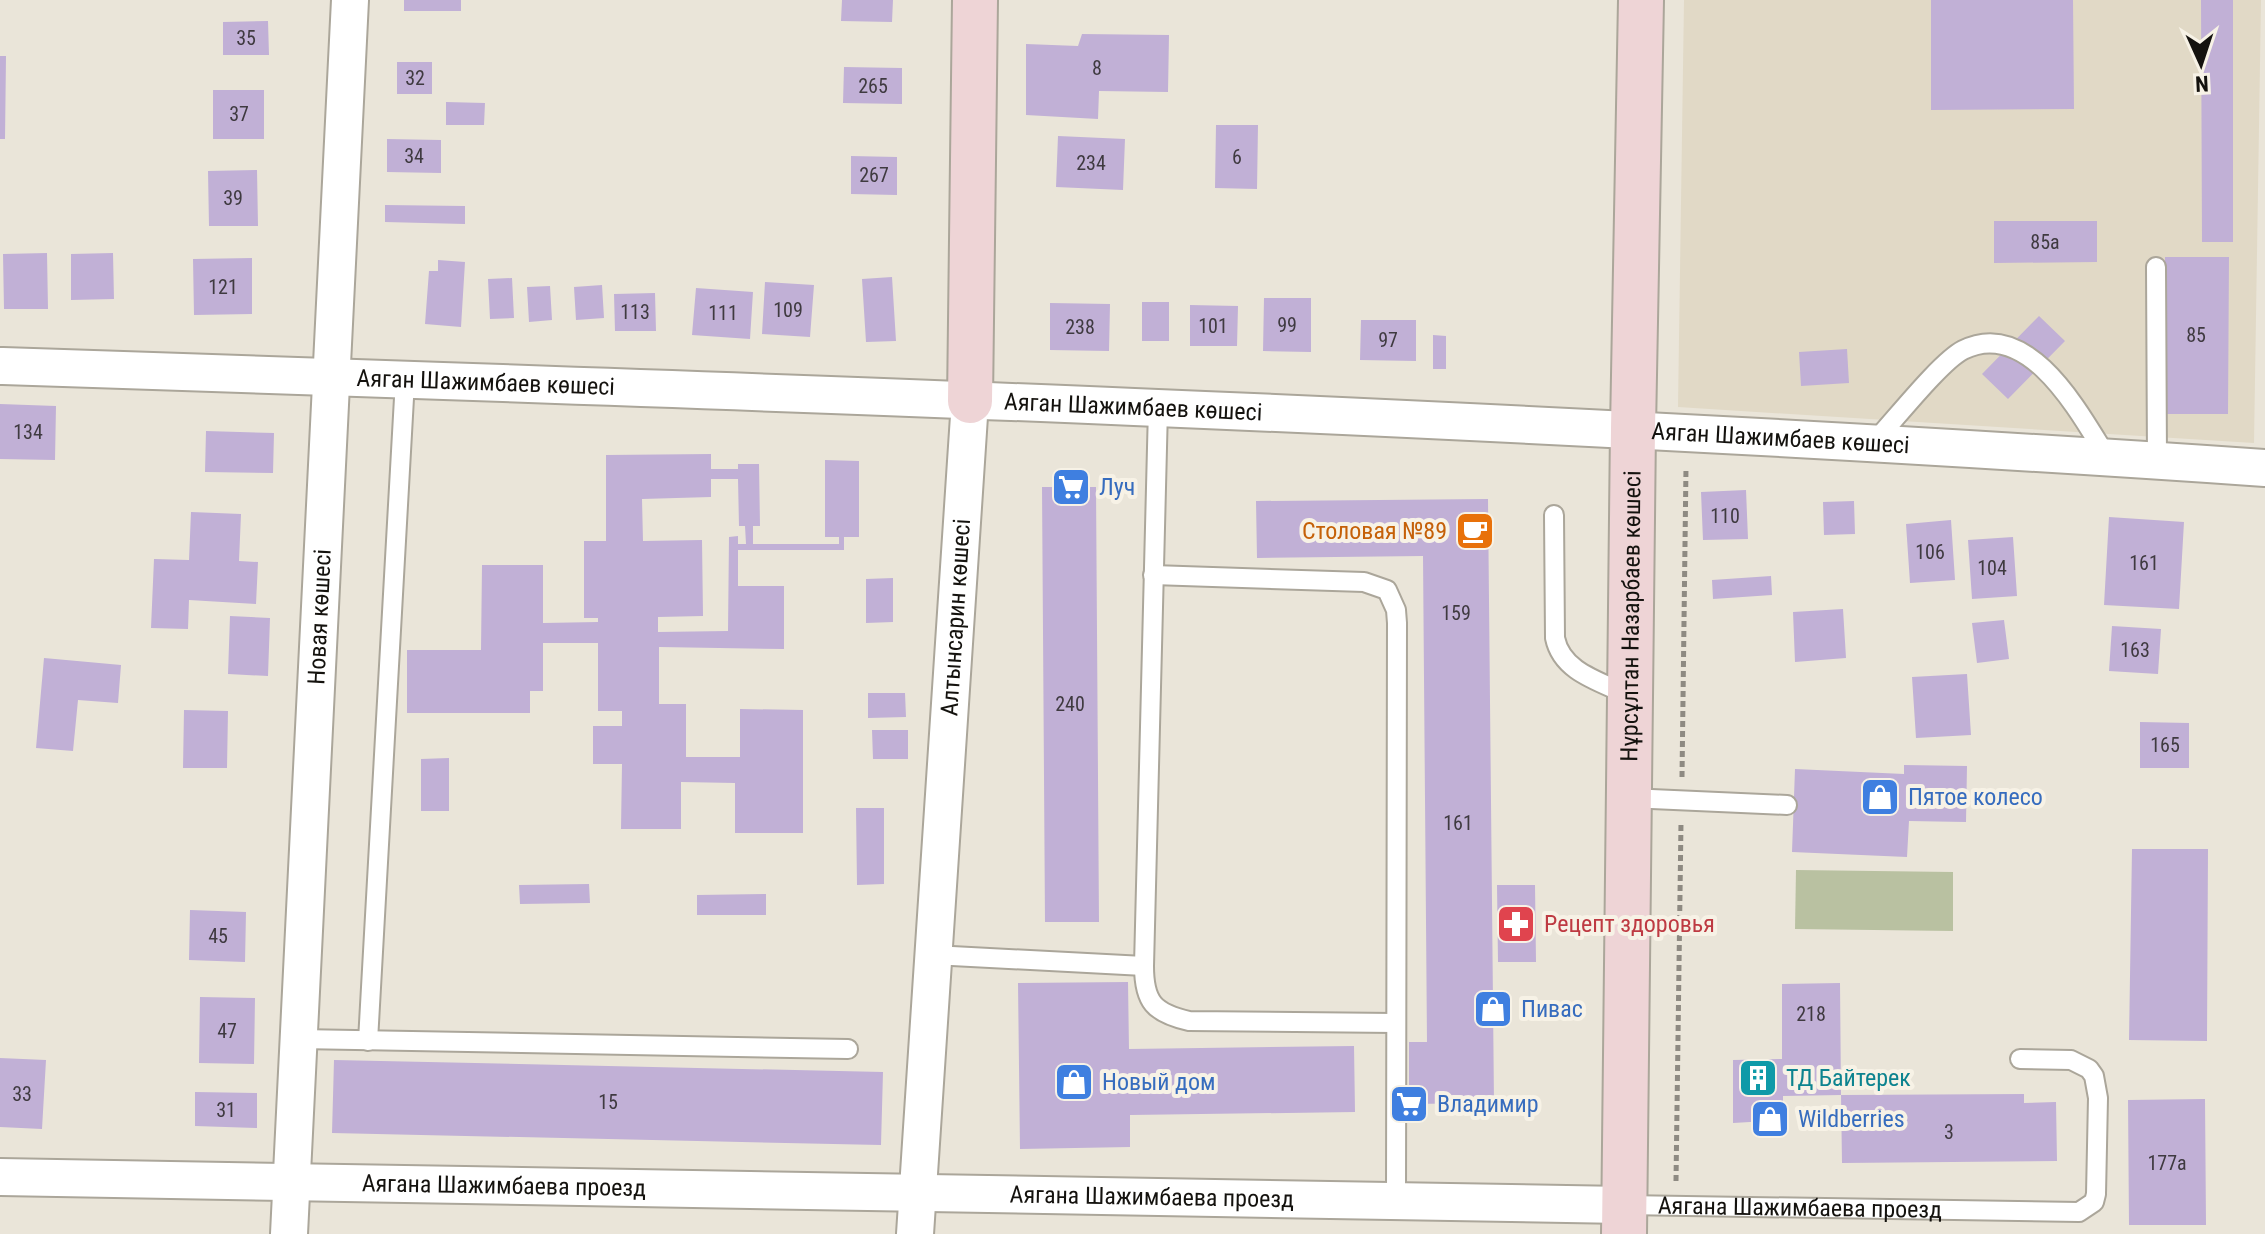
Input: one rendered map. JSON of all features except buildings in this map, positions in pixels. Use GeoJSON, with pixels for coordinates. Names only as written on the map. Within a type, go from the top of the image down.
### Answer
{"type":"FeatureCollection","features":[{"type":"Feature","properties":{"kind":"main road","name":"Алтынсарин көшесі"},"geometry":{"type":"LineString","coordinates":[[970,401],[975,0]]}},
{"type":"Feature","properties":{"kind":"main road","name":"Нұрсұлтан Назарбаев көшесі"},"geometry":{"type":"LineString","coordinates":[[1624,1220],[1641,0]]}},
{"type":"Feature","properties":{"kind":"street","name":"Новая көшесі"},"geometry":{"type":"LineString","coordinates":[[289,1234],[350,0]]}},
{"type":"Feature","properties":{"kind":"street","name":"Аяган Шажимбаев көшесі"},"geometry":{"type":"LineString","coordinates":[[0,366],[1158,408],[1633,429],[2265,468]]}},
{"type":"Feature","properties":{"kind":"street","name":"Алтынсарин көшесі"},"geometry":{"type":"LineString","coordinates":[[915,1234],[970,401]]}},
{"type":"Feature","properties":{"kind":"street","name":"Аягана Шажимбаева проезд"},"geometry":{"type":"LineString","coordinates":[[0,1177],[1396,1201],[1624,1220]]}},
{"type":"Feature","properties":{"kind":"lane"},"geometry":{"type":"LineString","coordinates":[[2156,267],[2157,460]]}},
{"type":"Feature","properties":{"kind":"lane"},"geometry":{"type":"LineString","coordinates":[[1873,443],[1952,358],[1975,346],[1995,345],[2034,360],[2052,377],[2067,394],[2107,457]]}},
{"type":"Feature","properties":{"kind":"lane"},"geometry":{"type":"LineString","coordinates":[[368,1041],[405,380]]}},
{"type":"Feature","properties":{"kind":"lane"},"geometry":{"type":"LineString","coordinates":[[1158,408],[1144,966],[1149,1000],[1160,1012],[1189,1021],[1395,1023]]}},
{"type":"Feature","properties":{"kind":"lane"},"geometry":{"type":"LineString","coordinates":[[1554,515],[1555,638],[1558,654],[1572,668],[1630,697]]}},
{"type":"Feature","properties":{"kind":"lane"},"geometry":{"type":"LineString","coordinates":[[1153,575],[1364,582],[1387,590],[1393,600],[1397,623],[1396,1201]]}},
{"type":"Feature","properties":{"kind":"lane"},"geometry":{"type":"LineString","coordinates":[[1629,798],[1787,805]]}},
{"type":"Feature","properties":{"kind":"lane"},"geometry":{"type":"LineString","coordinates":[[933,955],[1144,966]]}},
{"type":"Feature","properties":{"kind":"lane"},"geometry":{"type":"LineString","coordinates":[[299,1039],[848,1049]]}},
{"type":"Feature","properties":{"kind":"lane","name":"Аягана Шажимбаева проезд"},"geometry":{"type":"LineString","coordinates":[[1624,1220],[1676,1206],[2079,1212],[2094,1202],[2096,1194],[2098,1098],[2094,1076],[2089,1069],[2071,1060],[2020,1059]]}},
{"type":"Feature","properties":{"kind":"path"},"geometry":{"type":"LineString","coordinates":[[1676,1206],[1686,432]]}},
{"type":"Feature","properties":{"kind":"shaded area"},"geometry":{"type":"Polygon","coordinates":[[[1684,0],[2261,0],[2254,443],[1678,407],[1684,0]]]}},
{"type":"Feature","properties":{"kind":"green space"},"geometry":{"type":"Polygon","coordinates":[[[1796,870],[1953,872],[1953,931],[1795,929],[1796,870]]]}},
{"type":"Feature","properties":{"kind":"place","name":"Луч"},"geometry":{"type":"Point","coordinates":[1071,487]}},
{"type":"Feature","properties":{"kind":"place","name":"Столовая №89"},"geometry":{"type":"Point","coordinates":[1475,531]}},
{"type":"Feature","properties":{"kind":"place","name":"Пятое колесо"},"geometry":{"type":"Point","coordinates":[1880,797]}},
{"type":"Feature","properties":{"kind":"place","name":"Рецепт здоровья"},"geometry":{"type":"Point","coordinates":[1516,924]}},
{"type":"Feature","properties":{"kind":"place","name":"Пивас"},"geometry":{"type":"Point","coordinates":[1493,1009]}},
{"type":"Feature","properties":{"kind":"place","name":"ТД Байтерек"},"geometry":{"type":"Point","coordinates":[1758,1078]}},
{"type":"Feature","properties":{"kind":"place","name":"Новый дом"},"geometry":{"type":"Point","coordinates":[1074,1082]}},
{"type":"Feature","properties":{"kind":"place","name":"Владимир"},"geometry":{"type":"Point","coordinates":[1409,1104]}},
{"type":"Feature","properties":{"kind":"place","name":"Wildberries"},"geometry":{"type":"Point","coordinates":[1770,1119]}}]}
